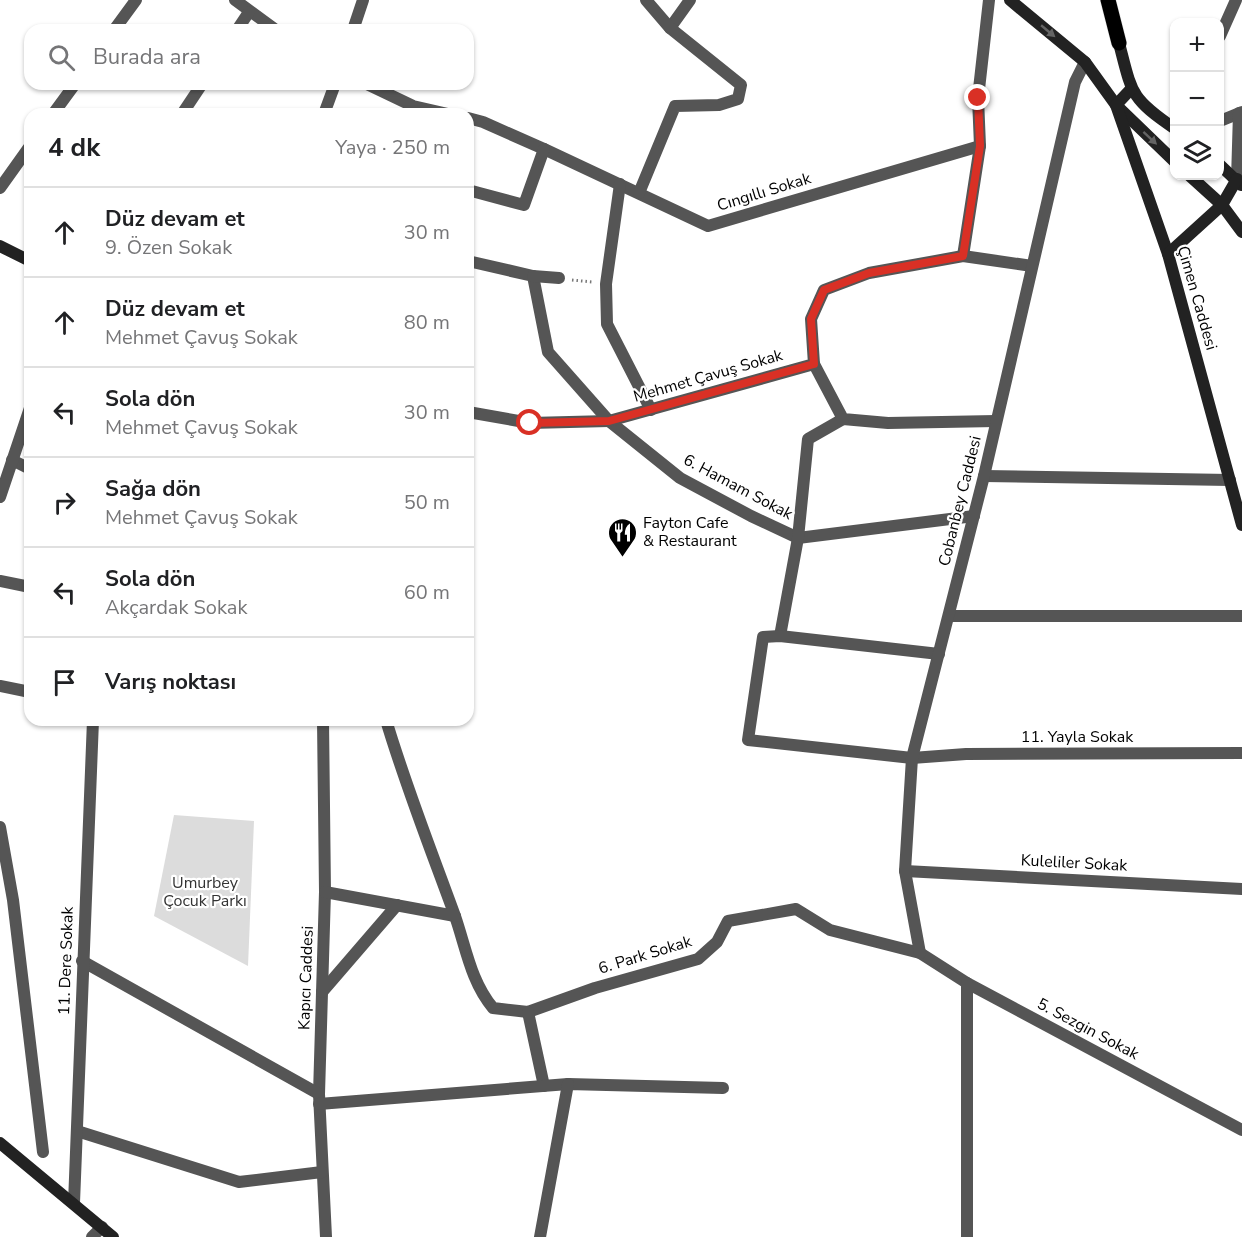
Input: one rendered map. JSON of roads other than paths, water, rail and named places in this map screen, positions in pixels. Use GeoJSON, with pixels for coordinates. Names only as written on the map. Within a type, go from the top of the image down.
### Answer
{"type":"FeatureCollection","features":[{"type":"Feature","properties":{"kind":"main road"},"geometry":{"type":"LineString","coordinates":[[1010,0],[1085,62],[1116,105],[1170,157]]}},
{"type":"Feature","properties":{"kind":"main road"},"geometry":{"type":"LineString","coordinates":[[1108,0],[1131,89],[1145,108],[1171,126]]}},
{"type":"Feature","properties":{"kind":"main road"},"geometry":{"type":"LineString","coordinates":[[1116,105],[1131,89]]}},
{"type":"Feature","properties":{"kind":"main road","name":"Çimen Caddesi"},"geometry":{"type":"LineString","coordinates":[[1116,105],[1168,254],[1242,525]]}},
{"type":"Feature","properties":{"kind":"main road"},"geometry":{"type":"LineString","coordinates":[[1168,254],[1222,205],[1240,182],[1224,168]]}},
{"type":"Feature","properties":{"kind":"main road"},"geometry":{"type":"LineString","coordinates":[[1194,180],[1222,205],[1242,232]]}},
{"type":"Feature","properties":{"kind":"main road"},"geometry":{"type":"LineString","coordinates":[[0,246],[24,258]]}},
{"type":"Feature","properties":{"kind":"main road"},"geometry":{"type":"LineString","coordinates":[[0,1143],[113,1237]]}},
{"type":"Feature","properties":{"kind":"street"},"geometry":{"type":"LineString","coordinates":[[118,24],[136,0]]}},
{"type":"Feature","properties":{"kind":"street"},"geometry":{"type":"LineString","coordinates":[[235,0],[267,24]]}},
{"type":"Feature","properties":{"kind":"street"},"geometry":{"type":"LineString","coordinates":[[355,24],[363,0]]}},
{"type":"Feature","properties":{"kind":"street"},"geometry":{"type":"LineString","coordinates":[[639,193],[675,106],[718,105],[738,99],[741,85],[670,28],[646,0]]}},
{"type":"Feature","properties":{"kind":"street"},"geometry":{"type":"LineString","coordinates":[[670,28],[690,0]]}},
{"type":"Feature","properties":{"kind":"street"},"geometry":{"type":"LineString","coordinates":[[963,256],[980,146],[978,98],[989,0]]}},
{"type":"Feature","properties":{"kind":"street"},"geometry":{"type":"LineString","coordinates":[[1224,27],[1236,0]]}},
{"type":"Feature","properties":{"kind":"street"},"geometry":{"type":"LineString","coordinates":[[241,24],[249,12]]}},
{"type":"Feature","properties":{"kind":"street","name":"Cobanbey Caddesi"},"geometry":{"type":"LineString","coordinates":[[920,953],[905,871],[912,758],[984,476],[1075,82],[1085,62]]}},
{"type":"Feature","properties":{"kind":"street"},"geometry":{"type":"LineString","coordinates":[[57,108],[71,90]]}},
{"type":"Feature","properties":{"kind":"street"},"geometry":{"type":"LineString","coordinates":[[186,108],[198,90]]}},
{"type":"Feature","properties":{"kind":"street"},"geometry":{"type":"LineString","coordinates":[[326,108],[333,90]]}},
{"type":"Feature","properties":{"kind":"street"},"geometry":{"type":"LineString","coordinates":[[377,90],[409,108]]}},
{"type":"Feature","properties":{"kind":"street"},"geometry":{"type":"LineString","coordinates":[[1224,119],[1240,112],[1240,182]]}},
{"type":"Feature","properties":{"kind":"street","name":"Cıngıllı Sokak"},"geometry":{"type":"LineString","coordinates":[[474,120],[620,183],[708,226],[980,146]]}},
{"type":"Feature","properties":{"kind":"street"},"geometry":{"type":"LineString","coordinates":[[474,192],[524,206],[544,149]]}},
{"type":"Feature","properties":{"kind":"street"},"geometry":{"type":"LineString","coordinates":[[0,188],[24,154]]}},
{"type":"Feature","properties":{"kind":"street"},"geometry":{"type":"LineString","coordinates":[[620,183],[606,284],[607,324],[651,410]]}},
{"type":"Feature","properties":{"kind":"street"},"geometry":{"type":"LineString","coordinates":[[843,419],[814,364],[811,319],[824,290],[869,273],[963,256],[1032,266]]}},
{"type":"Feature","properties":{"kind":"street"},"geometry":{"type":"LineString","coordinates":[[474,262],[533,276],[559,278]]}},
{"type":"Feature","properties":{"kind":"street","name":"6. Hamam Sokak"},"geometry":{"type":"LineString","coordinates":[[533,276],[548,352],[609,421],[680,478],[798,538],[974,516]]}},
{"type":"Feature","properties":{"kind":"street","name":"Mehmet Çavuş Sokak"},"geometry":{"type":"LineString","coordinates":[[474,413],[530,423],[609,421],[814,364]]}},
{"type":"Feature","properties":{"kind":"street"},"geometry":{"type":"LineString","coordinates":[[939,654],[780,636],[798,538],[808,439],[843,419],[888,423],[996,421]]}},
{"type":"Feature","properties":{"kind":"street"},"geometry":{"type":"LineString","coordinates":[[0,497],[24,425]]}},
{"type":"Feature","properties":{"kind":"street"},"geometry":{"type":"LineString","coordinates":[[12,460],[24,466]]}},
{"type":"Feature","properties":{"kind":"street"},"geometry":{"type":"LineString","coordinates":[[984,476],[1230,480]]}},
{"type":"Feature","properties":{"kind":"street"},"geometry":{"type":"LineString","coordinates":[[0,581],[24,586]]}},
{"type":"Feature","properties":{"kind":"street"},"geometry":{"type":"LineString","coordinates":[[950,616],[1242,616]]}},
{"type":"Feature","properties":{"kind":"street","name":"11. Yayla Sokak"},"geometry":{"type":"LineString","coordinates":[[780,636],[763,637],[748,740],[912,758],[966,754],[1242,753]]}},
{"type":"Feature","properties":{"kind":"street"},"geometry":{"type":"LineString","coordinates":[[0,686],[24,691]]}},
{"type":"Feature","properties":{"kind":"street","name":"11. Dere Sokak"},"geometry":{"type":"LineString","coordinates":[[74,1203],[93,726]]}},
{"type":"Feature","properties":{"kind":"street","name":"Kapıcı Caddesi"},"geometry":{"type":"LineString","coordinates":[[323,726],[326,892],[319,1099],[326,1237]]}},
{"type":"Feature","properties":{"kind":"street","name":"6. Park Sokak"},"geometry":{"type":"LineString","coordinates":[[388,726],[406,787],[455,916],[479,992],[493,1008],[528,1012],[595,988],[698,959],[717,942],[728,921],[796,909],[830,930],[920,953]]}},
{"type":"Feature","properties":{"kind":"street"},"geometry":{"type":"LineString","coordinates":[[0,827],[13,900],[43,1152]]}},
{"type":"Feature","properties":{"kind":"street","name":"Kuleliler Sokak"},"geometry":{"type":"LineString","coordinates":[[905,871],[1242,889]]}},
{"type":"Feature","properties":{"kind":"street"},"geometry":{"type":"LineString","coordinates":[[326,892],[455,916]]}},
{"type":"Feature","properties":{"kind":"street"},"geometry":{"type":"LineString","coordinates":[[0,895],[13,900]]}},
{"type":"Feature","properties":{"kind":"street"},"geometry":{"type":"LineString","coordinates":[[322,992],[397,905]]}},
{"type":"Feature","properties":{"kind":"street","name":"5. Sezgin Sokak"},"geometry":{"type":"LineString","coordinates":[[920,953],[967,983],[1242,1130]]}},
{"type":"Feature","properties":{"kind":"street"},"geometry":{"type":"LineString","coordinates":[[82,961],[319,1099],[568,1084],[723,1088]]}},
{"type":"Feature","properties":{"kind":"street"},"geometry":{"type":"LineString","coordinates":[[967,983],[967,1237]]}},
{"type":"Feature","properties":{"kind":"street"},"geometry":{"type":"LineString","coordinates":[[528,1012],[544,1086]]}},
{"type":"Feature","properties":{"kind":"street"},"geometry":{"type":"LineString","coordinates":[[540,1237],[568,1084]]}},
{"type":"Feature","properties":{"kind":"street"},"geometry":{"type":"LineString","coordinates":[[77,1131],[239,1182],[322,1172]]}},
{"type":"Feature","properties":{"kind":"street"},"geometry":{"type":"LineString","coordinates":[[92,1237],[102,1227]]}},
{"type":"Feature","properties":{"kind":"place","name":"Fayton Cafe & Restaurant"},"geometry":{"type":"Point","coordinates":[622,558]}},
{"type":"Feature","properties":{"kind":"park label","name":"Umurbey Çocuk Parkı"},"geometry":{"type":"Point","coordinates":[205,892]}}]}
